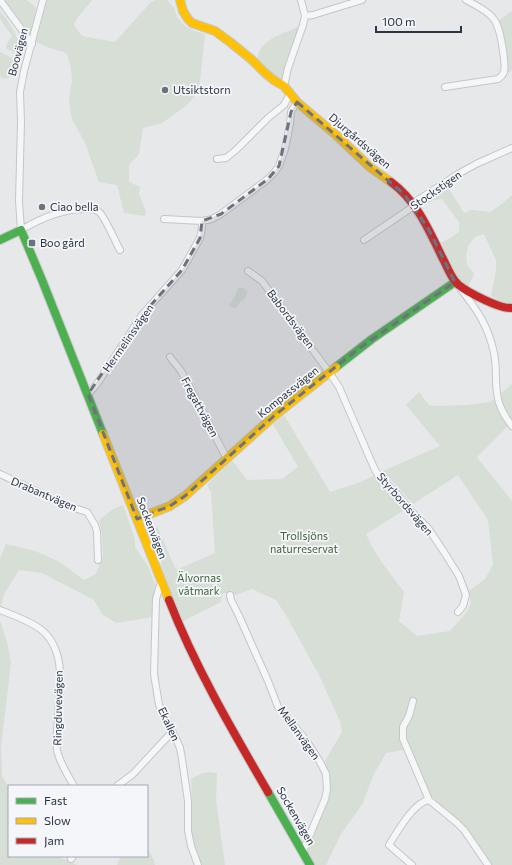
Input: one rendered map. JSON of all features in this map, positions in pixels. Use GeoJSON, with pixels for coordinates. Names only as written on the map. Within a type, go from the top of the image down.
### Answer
{"type":"FeatureCollection","features":[{"type":"Feature","properties":{"kind":"street"},"geometry":{"type":"LineString","coordinates":[[0,0],[32,44]]}},
{"type":"Feature","properties":{"kind":"street","name":"Boovägen"},"geometry":{"type":"LineString","coordinates":[[21,230],[19,201],[21,122],[20,92],[24,70],[43,0]]}},
{"type":"Feature","properties":{"kind":"street","name":"Djurgårdsvägen"},"geometry":{"type":"LineString","coordinates":[[180,0],[186,16],[192,23],[215,31],[221,35],[251,59],[275,82],[284,86],[297,102],[336,135],[371,168],[400,189],[414,206],[428,228],[455,282]]}},
{"type":"Feature","properties":{"kind":"street"},"geometry":{"type":"LineString","coordinates":[[284,86],[288,68],[305,16],[301,0]]}},
{"type":"Feature","properties":{"kind":"street"},"geometry":{"type":"LineString","coordinates":[[305,16],[362,0]]}},
{"type":"Feature","properties":{"kind":"street"},"geometry":{"type":"LineString","coordinates":[[445,87],[498,78],[502,76],[504,72],[504,63],[497,25],[487,12],[466,0]]}},
{"type":"Feature","properties":{"kind":"street"},"geometry":{"type":"LineString","coordinates":[[217,159],[226,158],[236,150],[269,117],[284,105],[290,94]]}},
{"type":"Feature","properties":{"kind":"street"},"geometry":{"type":"LineString","coordinates":[[164,219],[202,221],[212,219],[222,214],[262,184],[279,166],[285,149],[291,112],[297,102]]}},
{"type":"Feature","properties":{"kind":"street","name":"Stockstigen"},"geometry":{"type":"LineString","coordinates":[[364,240],[414,206],[418,200],[458,174],[476,164],[512,148]]}},
{"type":"Feature","properties":{"kind":"street"},"geometry":{"type":"LineString","coordinates":[[0,240],[53,214],[73,209],[94,209],[101,213],[120,250]]}},
{"type":"Feature","properties":{"kind":"street","name":"Hermelinsvägen"},"geometry":{"type":"LineString","coordinates":[[88,394],[97,384],[142,315],[182,270],[200,238],[202,221]]}},
{"type":"Feature","properties":{"kind":"street","name":"Sockenvägen"},"geometry":{"type":"LineString","coordinates":[[21,230],[41,276],[180,629],[229,724],[310,865]]}},
{"type":"Feature","properties":{"kind":"street","name":"Babordsvägen"},"geometry":{"type":"LineString","coordinates":[[248,271],[262,281],[329,372]]}},
{"type":"Feature","properties":{"kind":"street"},"geometry":{"type":"LineString","coordinates":[[455,282],[466,290],[487,301],[503,307],[512,308]]}},
{"type":"Feature","properties":{"kind":"street"},"geometry":{"type":"LineString","coordinates":[[455,282],[478,311],[488,332],[496,366],[496,392],[504,415],[512,426]]}},
{"type":"Feature","properties":{"kind":"street","name":"Kompassvägen"},"geometry":{"type":"LineString","coordinates":[[137,519],[170,506],[178,501],[274,416],[329,372],[372,339],[455,282]]}},
{"type":"Feature","properties":{"kind":"street","name":"Fregattvägen"},"geometry":{"type":"LineString","coordinates":[[170,357],[181,372],[227,459]]}},
{"type":"Feature","properties":{"kind":"street","name":"Styrbordsvägen"},"geometry":{"type":"LineString","coordinates":[[329,372],[339,387],[379,476],[428,528],[459,576],[466,595],[463,606],[458,612]]}},
{"type":"Feature","properties":{"kind":"street","name":"Drabantvägen"},"geometry":{"type":"LineString","coordinates":[[0,474],[68,506],[87,512],[97,532],[98,560]]}},
{"type":"Feature","properties":{"kind":"street","name":"Ekallen"},"geometry":{"type":"LineString","coordinates":[[161,582],[156,599],[154,674],[159,705],[180,748],[188,795],[188,831],[191,846],[198,865]]}},
{"type":"Feature","properties":{"kind":"street","name":"Mellanvägen"},"geometry":{"type":"LineString","coordinates":[[230,595],[278,707],[306,740],[326,774],[327,790],[325,799],[303,851]]}},
{"type":"Feature","properties":{"kind":"street","name":"Ringduvevägen"},"geometry":{"type":"LineString","coordinates":[[0,610],[27,621],[39,628],[48,636],[57,653],[60,685],[57,750],[61,762],[73,785]]}},
{"type":"Feature","properties":{"kind":"street"},"geometry":{"type":"LineString","coordinates":[[413,701],[409,716],[403,727],[403,739],[429,800],[464,830],[488,865]]}},
{"type":"Feature","properties":{"kind":"street"},"geometry":{"type":"LineString","coordinates":[[118,785],[133,774],[172,732]]}},
{"type":"Feature","properties":{"kind":"street"},"geometry":{"type":"LineString","coordinates":[[412,865],[389,845],[416,806],[429,800]]}},
{"type":"Feature","properties":{"kind":"highlighted area"},"geometry":{"type":"Polygon","coordinates":[[[297,102],[404,194],[428,228],[455,282],[357,350],[274,416],[185,496],[170,506],[137,519],[88,394],[142,315],[182,270],[200,238],[202,221],[221,214],[268,179],[279,166],[291,112],[297,102]]]}},
{"type":"Feature","properties":{"kind":"green space"},"geometry":{"type":"Polygon","coordinates":[[[5,0],[27,0],[36,8],[30,35],[5,0]]]}},
{"type":"Feature","properties":{"kind":"green space"},"geometry":{"type":"Polygon","coordinates":[[[47,0],[92,0],[79,16],[74,25],[82,36],[115,42],[151,2],[156,0],[167,0],[174,8],[178,18],[185,26],[194,31],[205,34],[199,91],[187,105],[162,123],[143,128],[139,154],[129,165],[129,182],[140,187],[139,194],[146,212],[145,216],[124,213],[117,185],[99,182],[85,143],[72,119],[69,100],[72,81],[71,68],[67,53],[36,42],[47,0]]]}},
{"type":"Feature","properties":{"kind":"green space"},"geometry":{"type":"Polygon","coordinates":[[[0,11],[17,37],[19,55],[6,47],[12,36],[0,19],[0,11]]]}},
{"type":"Feature","properties":{"kind":"green space"},"geometry":{"type":"Polygon","coordinates":[[[512,11],[512,71],[508,72],[498,21],[512,11]]]}},
{"type":"Feature","properties":{"kind":"green space"},"geometry":{"type":"Polygon","coordinates":[[[300,26],[282,80],[280,81],[256,61],[258,54],[262,47],[271,39],[300,26]]]}},
{"type":"Feature","properties":{"kind":"green space"},"geometry":{"type":"Polygon","coordinates":[[[0,52],[18,61],[15,71],[9,72],[9,78],[3,79],[0,76],[0,52]]]}},
{"type":"Feature","properties":{"kind":"green space"},"geometry":{"type":"Polygon","coordinates":[[[447,186],[464,213],[472,210],[490,212],[512,195],[512,304],[504,303],[491,296],[496,270],[496,260],[484,234],[475,237],[468,246],[466,256],[467,265],[474,274],[468,287],[460,281],[453,270],[440,243],[459,232],[459,222],[442,199],[434,200],[423,206],[419,206],[423,201],[447,186]]]}},
{"type":"Feature","properties":{"kind":"green space"},"geometry":{"type":"Polygon","coordinates":[[[238,288],[243,288],[248,292],[244,300],[241,301],[235,309],[229,305],[238,288]]]}},
{"type":"Feature","properties":{"kind":"green space","name":"Trollsjöns naturreservat"},"geometry":{"type":"Polygon","coordinates":[[[512,384],[512,422],[477,457],[512,501],[512,865],[486,865],[473,838],[453,815],[432,797],[409,749],[386,753],[373,776],[363,803],[341,834],[326,865],[314,865],[306,851],[330,790],[329,776],[325,761],[342,732],[341,724],[320,677],[286,615],[276,600],[252,589],[233,596],[232,590],[222,594],[221,602],[181,622],[161,565],[161,560],[153,535],[157,526],[176,570],[215,553],[211,492],[207,485],[232,460],[247,480],[282,479],[298,467],[273,424],[284,415],[330,492],[361,482],[373,476],[377,477],[406,509],[366,534],[378,557],[404,592],[399,621],[417,636],[450,631],[466,613],[471,604],[469,591],[485,579],[493,565],[488,520],[458,475],[413,504],[383,471],[440,446],[406,405],[419,392],[429,405],[467,405],[490,402],[512,384]]]}},
{"type":"Feature","properties":{"kind":"green space"},"geometry":{"type":"Polygon","coordinates":[[[123,505],[135,539],[135,547],[148,566],[155,585],[152,617],[116,623],[102,614],[94,600],[42,573],[19,570],[4,594],[0,610],[0,559],[6,544],[35,551],[58,561],[84,580],[96,574],[103,556],[102,534],[99,520],[113,509],[123,505]]]}},
{"type":"Feature","properties":{"kind":"green space"},"geometry":{"type":"Polygon","coordinates":[[[0,621],[7,642],[11,663],[1,747],[2,776],[8,786],[8,857],[59,857],[77,865],[0,865],[0,621]]]}},
{"type":"Feature","properties":{"kind":"green space"},"geometry":{"type":"Polygon","coordinates":[[[208,772],[217,773],[216,800],[225,865],[202,865],[193,845],[191,779],[208,772]]]}},
{"type":"Feature","properties":{"kind":"green space"},"geometry":{"type":"Polygon","coordinates":[[[148,850],[155,865],[117,865],[121,857],[148,857],[148,850]]]}},
{"type":"Feature","properties":{"kind":"traffic: fast"},"geometry":{"type":"LineString","coordinates":[[0,240],[21,230],[103,434]]}},
{"type":"Feature","properties":{"kind":"traffic: fast"},"geometry":{"type":"LineString","coordinates":[[336,367],[372,339],[455,282]]}},
{"type":"Feature","properties":{"kind":"traffic: fast"},"geometry":{"type":"LineString","coordinates":[[268,792],[310,865]]}},
{"type":"Feature","properties":{"kind":"traffic: slow"},"geometry":{"type":"LineString","coordinates":[[180,0],[183,11],[192,23],[215,31],[230,42],[265,73],[284,86],[297,102],[336,135],[371,168],[391,182]]}},
{"type":"Feature","properties":{"kind":"traffic: slow"},"geometry":{"type":"LineString","coordinates":[[137,519],[170,506],[185,496],[274,416],[336,367]]}},
{"type":"Feature","properties":{"kind":"traffic: slow"},"geometry":{"type":"LineString","coordinates":[[103,434],[169,600]]}},
{"type":"Feature","properties":{"kind":"traffic: jam"},"geometry":{"type":"LineString","coordinates":[[391,182],[408,198],[421,216],[451,276],[458,285],[492,303],[506,308],[512,308]]}},
{"type":"Feature","properties":{"kind":"traffic: jam"},"geometry":{"type":"LineString","coordinates":[[169,600],[202,674],[268,792]]}},
{"type":"Feature","properties":{"kind":"place","name":"Utsiktstorn"},"geometry":{"type":"Point","coordinates":[165,90]}},
{"type":"Feature","properties":{"kind":"place","name":"Ciao bella"},"geometry":{"type":"Point","coordinates":[42,207]}},
{"type":"Feature","properties":{"kind":"place","name":"Boo gård"},"geometry":{"type":"Point","coordinates":[32,243]}},
{"type":"Feature","properties":{"kind":"park label","name":"Älvornas våtmark"},"geometry":{"type":"Point","coordinates":[199,584]}}]}
